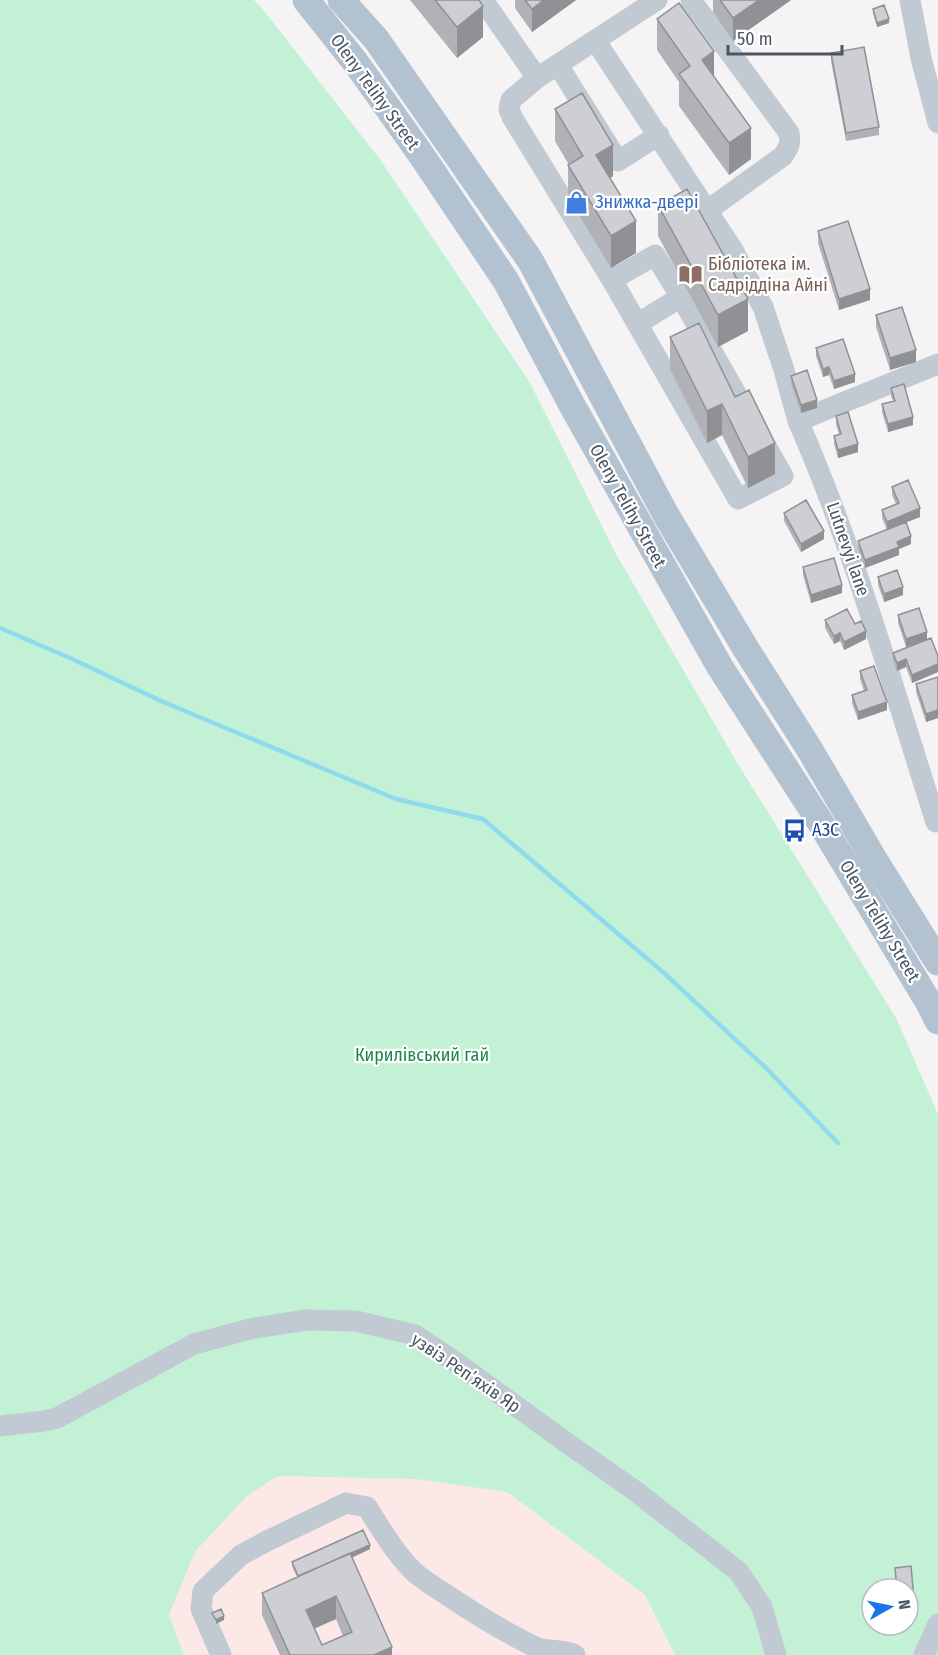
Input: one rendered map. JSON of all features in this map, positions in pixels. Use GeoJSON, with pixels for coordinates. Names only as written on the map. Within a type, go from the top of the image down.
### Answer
{"type":"FeatureCollection","features":[{"type":"Feature","properties":{"kind":"main road","name":"Oleny Telihy Street"},"geometry":{"type":"LineString","coordinates":[[306,0],[356,63],[506,280],[578,417],[720,667],[818,816],[938,1021]]}},
{"type":"Feature","properties":{"kind":"main road","name":"Oleny Telihy Street"},"geometry":{"type":"LineString","coordinates":[[341,0],[375,39],[530,260],[666,515],[746,650],[810,750],[938,962]]}},
{"type":"Feature","properties":{"kind":"street"},"geometry":{"type":"LineString","coordinates":[[483,0],[537,78]]}},
{"type":"Feature","properties":{"kind":"street"},"geometry":{"type":"LineString","coordinates":[[612,280],[655,255],[783,476],[738,499],[612,280],[509,110],[511,100],[537,78],[657,0]]}},
{"type":"Feature","properties":{"kind":"street"},"geometry":{"type":"LineString","coordinates":[[691,0],[789,133],[791,142],[783,156],[708,210]]}},
{"type":"Feature","properties":{"kind":"street"},"geometry":{"type":"LineString","coordinates":[[910,0],[921,58],[938,123]]}},
{"type":"Feature","properties":{"kind":"street","name":"Lutnevyi lane"},"geometry":{"type":"LineString","coordinates":[[595,40],[708,210],[733,250],[763,307],[798,422],[822,475],[852,556],[936,822],[938,821]]}},
{"type":"Feature","properties":{"kind":"street"},"geometry":{"type":"LineString","coordinates":[[558,64],[618,161],[659,135]]}},
{"type":"Feature","properties":{"kind":"street"},"geometry":{"type":"LineString","coordinates":[[637,324],[681,297]]}},
{"type":"Feature","properties":{"kind":"street"},"geometry":{"type":"LineString","coordinates":[[798,422],[938,364]]}},
{"type":"Feature","properties":{"kind":"street","name":"узвіз Репʼяхів Яр"},"geometry":{"type":"LineString","coordinates":[[0,1426],[57,1418],[194,1344],[254,1328],[307,1320],[356,1321],[415,1335],[634,1490],[739,1572],[762,1607],[776,1655]]}},
{"type":"Feature","properties":{"kind":"street"},"geometry":{"type":"LineString","coordinates":[[220,1655],[201,1609],[203,1591],[241,1555],[346,1503],[367,1507],[394,1547],[414,1571],[451,1598],[537,1647],[551,1652],[564,1651],[575,1655]]}},
{"type":"Feature","properties":{"kind":"street"},"geometry":{"type":"LineString","coordinates":[[924,1655],[938,1624]]}},
{"type":"Feature","properties":{"kind":"shaded area"},"geometry":{"type":"Polygon","coordinates":[[[277,1476],[415,1479],[507,1492],[645,1595],[675,1655],[184,1655],[169,1615],[195,1552],[247,1496],[277,1476]]]}},
{"type":"Feature","properties":{"kind":"green space","name":"Кирилівський гай"},"geometry":{"type":"Polygon","coordinates":[[[0,0],[254,0],[261,7],[379,158],[530,383],[616,554],[736,761],[896,1018],[938,1114],[938,1655],[675,1655],[645,1595],[507,1492],[415,1479],[278,1476],[247,1496],[195,1552],[169,1615],[184,1655],[0,1655],[0,0]]]}},
{"type":"Feature","properties":{"kind":"building"},"geometry":{"type":"Polygon","coordinates":[[[435,0],[479,0],[483,6],[457,27],[435,0]]]}},
{"type":"Feature","properties":{"kind":"building"},"geometry":{"type":"Polygon","coordinates":[[[525,0],[544,0],[532,9],[525,0]]]}},
{"type":"Feature","properties":{"kind":"building"},"geometry":{"type":"Polygon","coordinates":[[[720,0],[759,0],[733,18],[720,0]]]}},
{"type":"Feature","properties":{"kind":"building"},"geometry":{"type":"Polygon","coordinates":[[[679,3],[714,51],[702,60],[751,128],[729,143],[679,74],[690,66],[657,19],[679,3]]]}},
{"type":"Feature","properties":{"kind":"building"},"geometry":{"type":"Polygon","coordinates":[[[884,5],[889,19],[877,23],[873,9],[884,5]]]}},
{"type":"Feature","properties":{"kind":"building"},"geometry":{"type":"Polygon","coordinates":[[[864,47],[879,127],[846,133],[831,53],[864,47]]]}},
{"type":"Feature","properties":{"kind":"building"},"geometry":{"type":"Polygon","coordinates":[[[582,93],[613,145],[596,155],[636,221],[611,236],[568,165],[583,156],[555,109],[582,93]]]}},
{"type":"Feature","properties":{"kind":"building"},"geometry":{"type":"Polygon","coordinates":[[[687,189],[748,299],[718,315],[658,205],[687,189]]]}},
{"type":"Feature","properties":{"kind":"building"},"geometry":{"type":"Polygon","coordinates":[[[848,221],[870,289],[839,299],[818,231],[848,221]]]}},
{"type":"Feature","properties":{"kind":"building"},"geometry":{"type":"Polygon","coordinates":[[[902,307],[916,350],[890,358],[876,315],[902,307]]]}},
{"type":"Feature","properties":{"kind":"building"},"geometry":{"type":"Polygon","coordinates":[[[699,323],[735,397],[749,390],[775,443],[748,457],[722,404],[707,411],[670,337],[699,323]]]}},
{"type":"Feature","properties":{"kind":"building"},"geometry":{"type":"Polygon","coordinates":[[[843,339],[855,374],[834,381],[829,367],[823,369],[816,348],[843,339]]]}},
{"type":"Feature","properties":{"kind":"building"},"geometry":{"type":"Polygon","coordinates":[[[807,370],[817,400],[801,405],[791,376],[807,370]]]}},
{"type":"Feature","properties":{"kind":"building"},"geometry":{"type":"Polygon","coordinates":[[[904,384],[913,417],[888,424],[882,404],[895,401],[891,388],[904,384]]]}},
{"type":"Feature","properties":{"kind":"building"},"geometry":{"type":"Polygon","coordinates":[[[848,412],[858,444],[838,450],[834,436],[841,434],[836,416],[848,412]]]}},
{"type":"Feature","properties":{"kind":"building"},"geometry":{"type":"Polygon","coordinates":[[[908,480],[920,508],[887,522],[882,510],[899,503],[892,487],[908,480]]]}},
{"type":"Feature","properties":{"kind":"building"},"geometry":{"type":"Polygon","coordinates":[[[806,500],[824,531],[801,544],[784,513],[806,500]]]}},
{"type":"Feature","properties":{"kind":"building"},"geometry":{"type":"Polygon","coordinates":[[[906,522],[911,536],[897,542],[899,547],[865,560],[858,541],[906,522]]]}},
{"type":"Feature","properties":{"kind":"building"},"geometry":{"type":"Polygon","coordinates":[[[834,558],[842,585],[811,595],[803,567],[834,558]]]}},
{"type":"Feature","properties":{"kind":"building"},"geometry":{"type":"Polygon","coordinates":[[[897,570],[903,587],[884,594],[878,577],[897,570]]]}},
{"type":"Feature","properties":{"kind":"building"},"geometry":{"type":"Polygon","coordinates":[[[919,608],[927,632],[906,639],[898,615],[919,608]]]}},
{"type":"Feature","properties":{"kind":"building"},"geometry":{"type":"Polygon","coordinates":[[[847,609],[855,624],[861,621],[866,631],[844,642],[840,633],[834,636],[825,620],[847,609]]]}},
{"type":"Feature","properties":{"kind":"building"},"geometry":{"type":"Polygon","coordinates":[[[931,638],[938,656],[938,664],[912,675],[906,659],[897,663],[893,653],[931,638]]]}},
{"type":"Feature","properties":{"kind":"building"},"geometry":{"type":"Polygon","coordinates":[[[874,666],[887,702],[858,712],[852,695],[867,690],[860,671],[874,666]]]}},
{"type":"Feature","properties":{"kind":"building"},"geometry":{"type":"Polygon","coordinates":[[[938,677],[938,710],[926,714],[916,684],[938,677]]]}},
{"type":"Feature","properties":{"kind":"building"},"geometry":{"type":"Polygon","coordinates":[[[363,1530],[370,1545],[298,1576],[292,1562],[363,1530]]]}},
{"type":"Feature","properties":{"kind":"building"},"geometry":{"type":"Polygon","coordinates":[[[350,1553],[392,1647],[374,1655],[290,1655],[262,1593],[350,1553]],[[336,1596],[306,1610],[322,1645],[352,1632],[336,1596]]]}},
{"type":"Feature","properties":{"kind":"building"},"geometry":{"type":"Polygon","coordinates":[[[911,1566],[912,1577],[896,1577],[895,1568],[911,1566]]]}},
{"type":"Feature","properties":{"kind":"building"},"geometry":{"type":"Polygon","coordinates":[[[221,1609],[224,1616],[216,1620],[212,1613],[221,1609]]]}},
{"type":"Feature","properties":{"kind":"waterway"},"geometry":{"type":"LineString","coordinates":[[0,628],[161,701],[396,799],[483,819],[663,972],[767,1069],[838,1143]]}},
{"type":"Feature","properties":{"kind":"place","name":"Знижка-двері"},"geometry":{"type":"Point","coordinates":[577,202]}},
{"type":"Feature","properties":{"kind":"place","name":"Бібліотека ім. Садріддіна Айні"},"geometry":{"type":"Point","coordinates":[690,274]}},
{"type":"Feature","properties":{"kind":"place","name":"АЗС"},"geometry":{"type":"Point","coordinates":[794,830]}}]}
